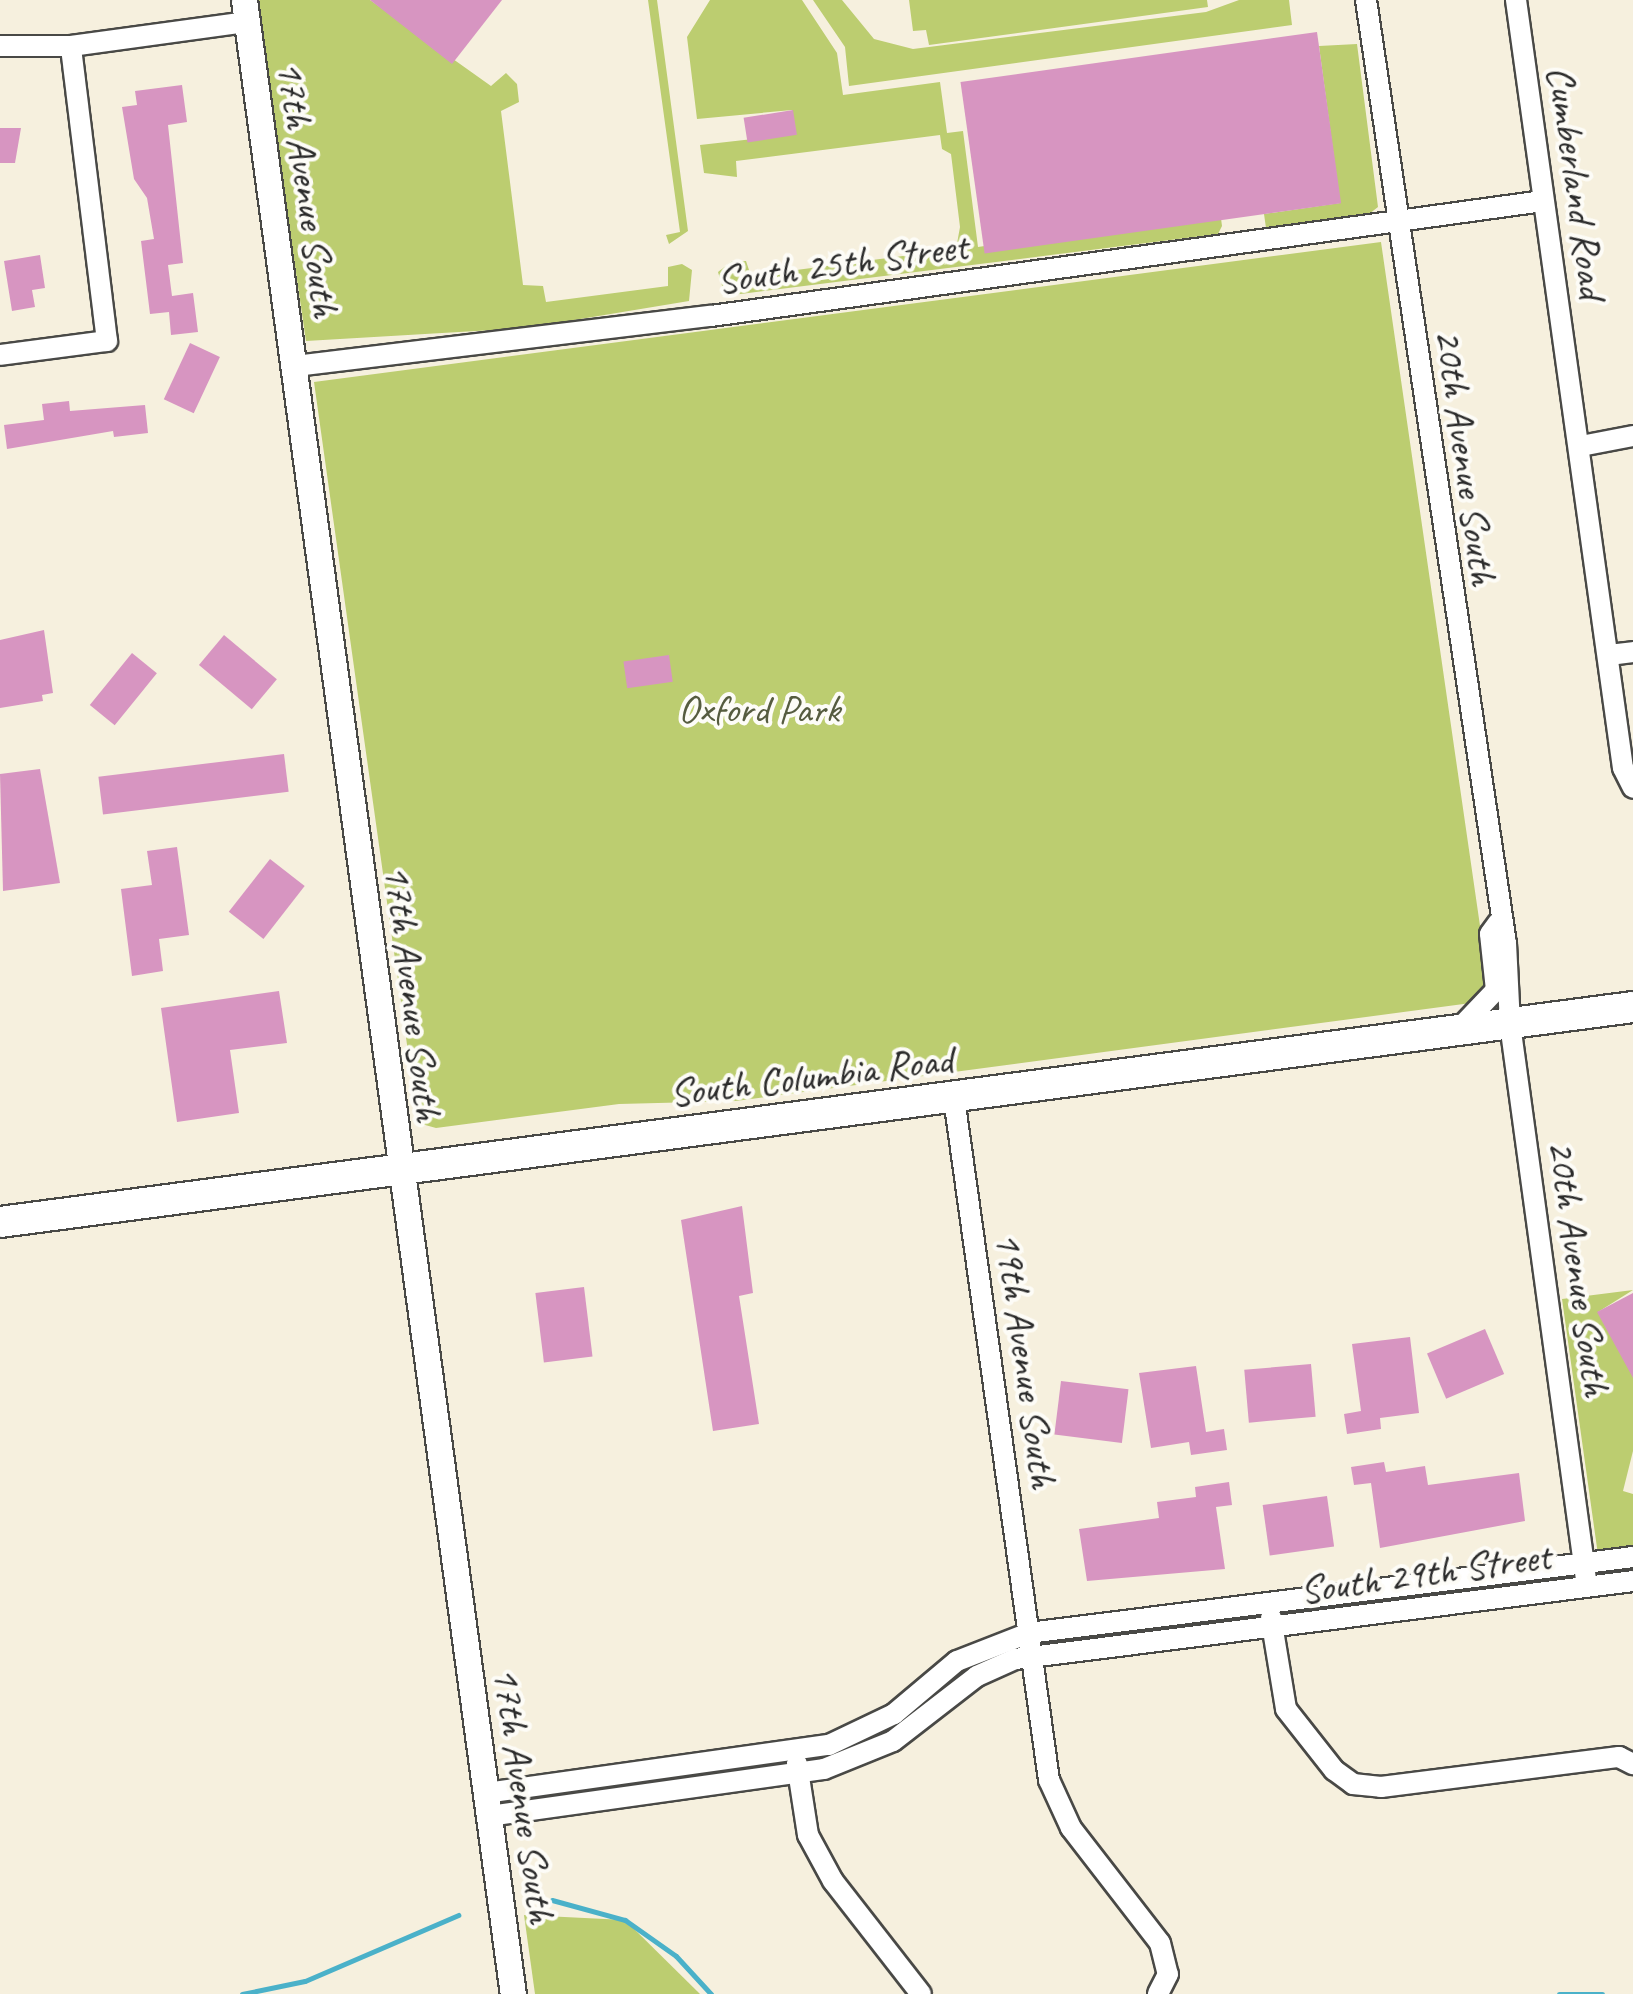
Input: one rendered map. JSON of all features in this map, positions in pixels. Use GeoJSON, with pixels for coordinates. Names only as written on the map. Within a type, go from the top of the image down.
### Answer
{"type":"FeatureCollection","features":[{"type":"Feature","properties":{"kind":"main road","name":"South Columbia Road"},"geometry":{"type":"LineString","coordinates":[[0,1222],[1633,1008]]}},
{"type":"Feature","properties":{"kind":"street","name":"20th Avenue South"},"geometry":{"type":"LineString","coordinates":[[1366,0],[1498,923],[1506,943],[1510,1024],[1584,1564]]}},
{"type":"Feature","properties":{"kind":"street","name":"Cumberland Road"},"geometry":{"type":"LineString","coordinates":[[1516,0],[1581,446],[1622,768],[1633,788]]}},
{"type":"Feature","properties":{"kind":"street"},"geometry":{"type":"LineString","coordinates":[[0,46],[71,46],[246,11]]}},
{"type":"Feature","properties":{"kind":"street","name":"17th Avenue South"},"geometry":{"type":"LineString","coordinates":[[246,11],[398,1170],[513,1994]]}},
{"type":"Feature","properties":{"kind":"street"},"geometry":{"type":"LineString","coordinates":[[0,355],[107,341],[71,46]]}},
{"type":"Feature","properties":{"kind":"street","name":"South 25th Street"},"geometry":{"type":"LineString","coordinates":[[295,366],[1543,201]]}},
{"type":"Feature","properties":{"kind":"street"},"geometry":{"type":"LineString","coordinates":[[1581,446],[1633,436]]}},
{"type":"Feature","properties":{"kind":"street"},"geometry":{"type":"LineString","coordinates":[[1608,655],[1633,652]]}},
{"type":"Feature","properties":{"kind":"street","name":"20th Avenue South"},"geometry":{"type":"LineString","coordinates":[[1456,1031],[1496,990],[1490,934],[1498,923]]}},
{"type":"Feature","properties":{"kind":"street","name":"19th Avenue South"},"geometry":{"type":"LineString","coordinates":[[954,1098],[1028,1633]]}},
{"type":"Feature","properties":{"kind":"street","name":"South 29th Street"},"geometry":{"type":"LineString","coordinates":[[797,1763],[862,1734],[956,1661],[1028,1633],[1270,1606],[1633,1557]]}},
{"type":"Feature","properties":{"kind":"street","name":"South 29th Street"},"geometry":{"type":"LineString","coordinates":[[1584,1564],[1587,1587]]}},
{"type":"Feature","properties":{"kind":"street","name":"South 29th Street"},"geometry":{"type":"LineString","coordinates":[[488,1804],[870,1752],[994,1665],[1032,1657],[1633,1581]]}},
{"type":"Feature","properties":{"kind":"street","name":"South 29th Street"},"geometry":{"type":"LineString","coordinates":[[1270,1606],[1272,1629]]}},
{"type":"Feature","properties":{"kind":"street"},"geometry":{"type":"LineString","coordinates":[[1272,1629],[1286,1708],[1334,1770],[1353,1784],[1381,1787],[1619,1757],[1633,1764]]}},
{"type":"Feature","properties":{"kind":"street"},"geometry":{"type":"LineString","coordinates":[[1028,1633],[1057,1808],[1160,1943],[1168,1974],[1158,1994]]}},
{"type":"Feature","properties":{"kind":"street"},"geometry":{"type":"LineString","coordinates":[[797,1763],[808,1835],[824,1866],[921,1994]]}},
{"type":"Feature","properties":{"kind":"green space"},"geometry":{"type":"Polygon","coordinates":[[[256,0],[370,0],[491,86],[506,73],[517,84],[519,102],[501,111],[523,285],[543,286],[546,302],[668,286],[668,267],[682,264],[692,270],[689,301],[526,328],[306,341],[256,0]]]}},
{"type":"Feature","properties":{"kind":"green space"},"geometry":{"type":"Polygon","coordinates":[[[648,0],[657,0],[688,231],[669,244],[666,235],[680,232],[648,0]]]}},
{"type":"Feature","properties":{"kind":"green space"},"geometry":{"type":"Polygon","coordinates":[[[710,0],[802,0],[837,53],[843,95],[940,82],[947,133],[963,131],[978,247],[1220,211],[1222,226],[1218,234],[725,296],[718,272],[732,261],[746,261],[751,276],[956,249],[960,227],[951,154],[942,149],[940,135],[736,161],[737,177],[704,173],[700,145],[796,134],[792,110],[697,119],[687,37],[710,0]]]}},
{"type":"Feature","properties":{"kind":"green space"},"geometry":{"type":"Polygon","coordinates":[[[813,0],[842,0],[874,39],[913,49],[1206,12],[1239,0],[1289,0],[1292,25],[849,86],[845,47],[813,0]]]}},
{"type":"Feature","properties":{"kind":"green space"},"geometry":{"type":"Polygon","coordinates":[[[909,0],[1207,0],[1208,7],[929,45],[926,30],[913,31],[909,0]]]}},
{"type":"Feature","properties":{"kind":"green space"},"geometry":{"type":"Polygon","coordinates":[[[1357,44],[1378,207],[1369,214],[1266,228],[1264,214],[1340,203],[1319,46],[1357,44]]]}},
{"type":"Feature","properties":{"kind":"green space","name":"Oxford Park"},"geometry":{"type":"Polygon","coordinates":[[[1381,242],[1488,981],[1480,996],[1471,1003],[736,1101],[619,1104],[436,1128],[418,1123],[314,382],[1381,242]]]}},
{"type":"Feature","properties":{"kind":"green space"},"geometry":{"type":"Polygon","coordinates":[[[1633,1290],[1598,1312],[1633,1372],[1633,1451],[1623,1491],[1633,1494],[1633,1550],[1598,1555],[1562,1299],[1633,1290]]]}},
{"type":"Feature","properties":{"kind":"green space"},"geometry":{"type":"Polygon","coordinates":[[[524,1915],[625,1920],[700,1994],[535,1994],[524,1915]]]}},
{"type":"Feature","properties":{"kind":"building"},"geometry":{"type":"Polygon","coordinates":[[[370,0],[502,0],[452,64],[370,0]]]}},
{"type":"Feature","properties":{"kind":"building"},"geometry":{"type":"Polygon","coordinates":[[[1317,32],[1341,203],[985,253],[961,82],[1317,32]]]}},
{"type":"Feature","properties":{"kind":"building"},"geometry":{"type":"Polygon","coordinates":[[[182,85],[187,122],[168,125],[183,263],[168,265],[172,296],[193,293],[198,332],[171,335],[169,312],[150,314],[141,241],[154,239],[147,198],[134,179],[122,107],[137,105],[135,91],[182,85]]]}},
{"type":"Feature","properties":{"kind":"building"},"geometry":{"type":"Polygon","coordinates":[[[793,110],[797,135],[748,143],[744,118],[793,110]]]}},
{"type":"Feature","properties":{"kind":"building"},"geometry":{"type":"Polygon","coordinates":[[[0,128],[21,128],[15,163],[0,163],[0,128]]]}},
{"type":"Feature","properties":{"kind":"building"},"geometry":{"type":"Polygon","coordinates":[[[40,255],[45,288],[32,290],[35,307],[12,311],[4,261],[40,255]]]}},
{"type":"Feature","properties":{"kind":"building"},"geometry":{"type":"Polygon","coordinates":[[[190,343],[220,357],[194,413],[164,399],[190,343]]]}},
{"type":"Feature","properties":{"kind":"building"},"geometry":{"type":"Polygon","coordinates":[[[69,401],[70,411],[145,405],[148,433],[114,437],[113,431],[7,449],[4,425],[44,420],[42,404],[69,401]]]}},
{"type":"Feature","properties":{"kind":"building"},"geometry":{"type":"Polygon","coordinates":[[[44,630],[53,693],[42,695],[43,701],[0,708],[0,640],[44,630]]]}},
{"type":"Feature","properties":{"kind":"building"},"geometry":{"type":"Polygon","coordinates":[[[224,635],[277,679],[252,709],[199,665],[224,635]]]}},
{"type":"Feature","properties":{"kind":"building"},"geometry":{"type":"Polygon","coordinates":[[[132,653],[157,673],[115,725],[90,705],[132,653]]]}},
{"type":"Feature","properties":{"kind":"building"},"geometry":{"type":"Polygon","coordinates":[[[669,655],[673,682],[627,688],[623,661],[669,655]]]}},
{"type":"Feature","properties":{"kind":"building"},"geometry":{"type":"Polygon","coordinates":[[[284,754],[289,792],[103,815],[98,777],[284,754]]]}},
{"type":"Feature","properties":{"kind":"building"},"geometry":{"type":"Polygon","coordinates":[[[40,769],[60,883],[3,891],[0,774],[40,769]]]}},
{"type":"Feature","properties":{"kind":"building"},"geometry":{"type":"Polygon","coordinates":[[[177,847],[189,935],[159,939],[163,971],[132,976],[121,889],[152,885],[147,851],[177,847]]]}},
{"type":"Feature","properties":{"kind":"building"},"geometry":{"type":"Polygon","coordinates":[[[270,859],[305,886],[263,939],[229,912],[270,859]]]}},
{"type":"Feature","properties":{"kind":"building"},"geometry":{"type":"Polygon","coordinates":[[[279,991],[287,1043],[230,1050],[239,1113],[177,1122],[161,1008],[279,991]]]}},
{"type":"Feature","properties":{"kind":"building"},"geometry":{"type":"Polygon","coordinates":[[[742,1206],[753,1293],[739,1296],[759,1424],[713,1431],[681,1220],[742,1206]]]}},
{"type":"Feature","properties":{"kind":"building"},"geometry":{"type":"Polygon","coordinates":[[[584,1287],[593,1356],[544,1362],[535,1293],[584,1287]]]}},
{"type":"Feature","properties":{"kind":"building"},"geometry":{"type":"Polygon","coordinates":[[[1633,1293],[1633,1378],[1597,1312],[1633,1293]]]}},
{"type":"Feature","properties":{"kind":"building"},"geometry":{"type":"Polygon","coordinates":[[[1485,1329],[1504,1374],[1446,1399],[1427,1354],[1485,1329]]]}},
{"type":"Feature","properties":{"kind":"building"},"geometry":{"type":"Polygon","coordinates":[[[1410,1337],[1419,1413],[1380,1418],[1381,1429],[1347,1434],[1344,1414],[1361,1411],[1352,1344],[1410,1337]]]}},
{"type":"Feature","properties":{"kind":"building"},"geometry":{"type":"Polygon","coordinates":[[[1311,1364],[1316,1417],[1249,1423],[1244,1370],[1311,1364]]]}},
{"type":"Feature","properties":{"kind":"building"},"geometry":{"type":"Polygon","coordinates":[[[1196,1366],[1206,1432],[1224,1429],[1227,1450],[1191,1455],[1189,1442],[1151,1448],[1139,1373],[1196,1366]]]}},
{"type":"Feature","properties":{"kind":"building"},"geometry":{"type":"Polygon","coordinates":[[[1061,1381],[1128,1389],[1122,1443],[1054,1435],[1061,1381]]]}},
{"type":"Feature","properties":{"kind":"building"},"geometry":{"type":"Polygon","coordinates":[[[1384,1462],[1386,1472],[1425,1466],[1428,1485],[1519,1473],[1525,1521],[1380,1548],[1371,1483],[1354,1485],[1351,1467],[1384,1462]]]}},
{"type":"Feature","properties":{"kind":"building"},"geometry":{"type":"Polygon","coordinates":[[[1229,1482],[1232,1505],[1216,1507],[1225,1569],[1087,1581],[1079,1529],[1159,1518],[1157,1502],[1196,1497],[1195,1487],[1229,1482]]]}},
{"type":"Feature","properties":{"kind":"building"},"geometry":{"type":"Polygon","coordinates":[[[1327,1496],[1334,1547],[1270,1556],[1263,1505],[1327,1496]]]}},
{"type":"Feature","properties":{"kind":"waterway"},"geometry":{"type":"LineString","coordinates":[[552,1900],[625,1920],[676,1956],[711,1994]]}},
{"type":"Feature","properties":{"kind":"waterway"},"geometry":{"type":"LineString","coordinates":[[242,1994],[305,1981],[458,1915]]}},
{"type":"Feature","properties":{"kind":"waterway"},"geometry":{"type":"LineString","coordinates":[[1559,1994],[1602,1994]]}}]}
